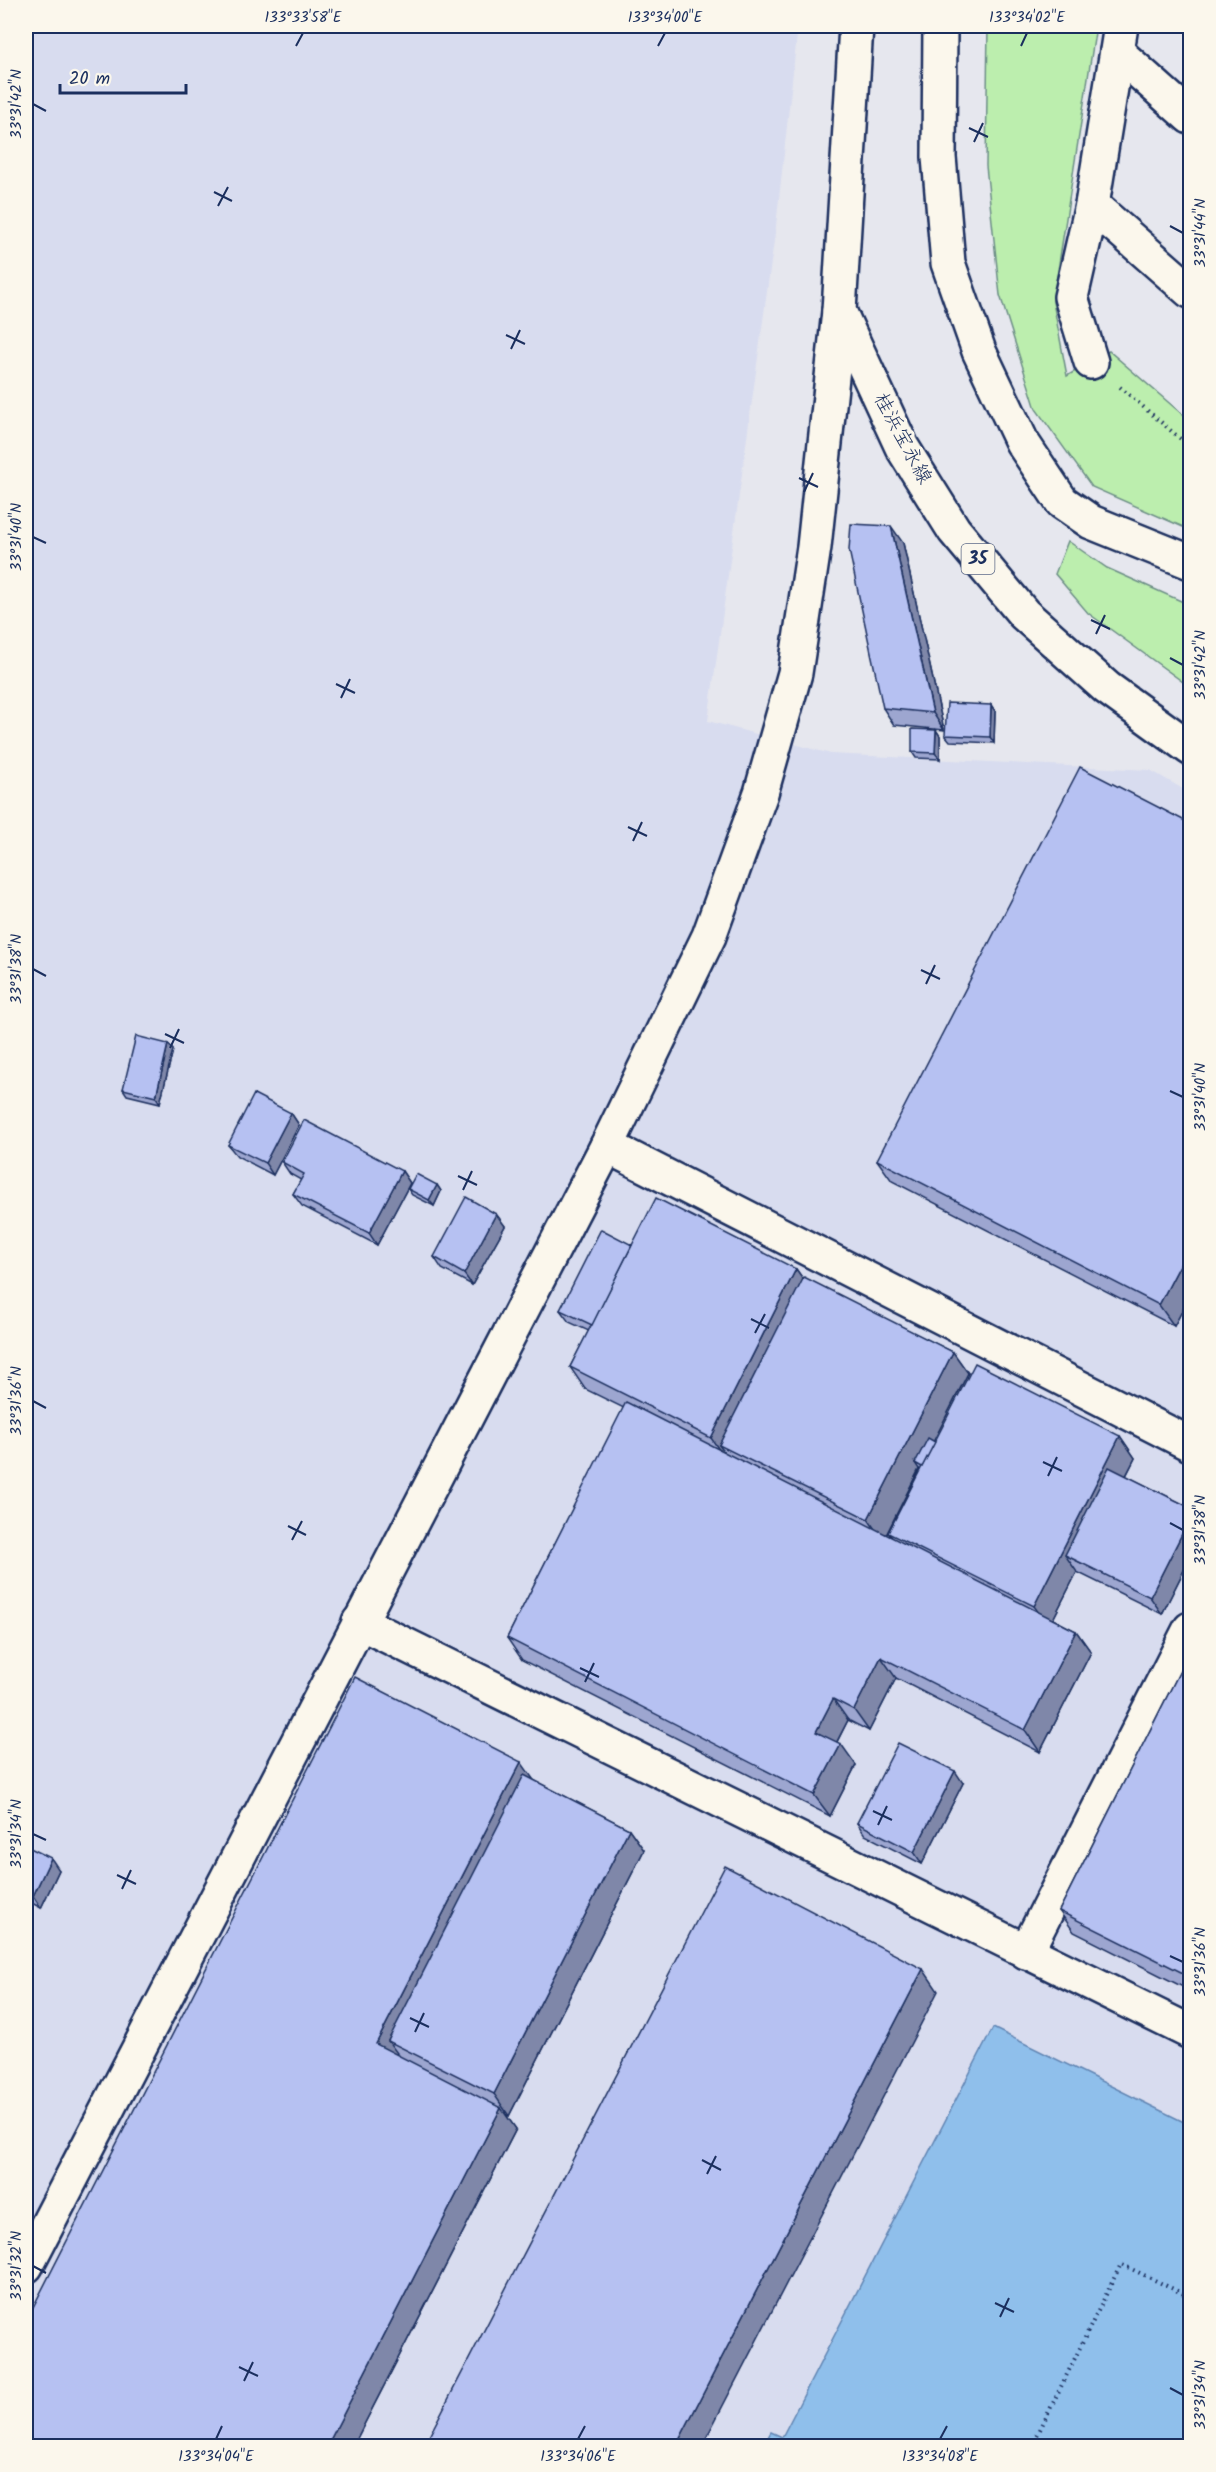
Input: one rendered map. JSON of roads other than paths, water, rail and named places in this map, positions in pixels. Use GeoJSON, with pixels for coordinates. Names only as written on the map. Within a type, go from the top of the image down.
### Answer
{"type":"FeatureCollection","features":[{"type":"Feature","properties":{"kind":"street","name":"桂浜宝永線"},"geometry":{"type":"LineString","coordinates":[[856,26],[839,310],[902,447],[954,530],[1024,614],[1107,688],[1191,748]]}},
{"type":"Feature","properties":{"kind":"street"},"geometry":{"type":"LineString","coordinates":[[940,26],[939,157],[948,263],[979,351],[1022,442],[1062,502],[1091,522],[1191,562]]}},
{"type":"Feature","properties":{"kind":"street"},"geometry":{"type":"LineString","coordinates":[[1119,39],[1191,117]]}},
{"type":"Feature","properties":{"kind":"street"},"geometry":{"type":"LineString","coordinates":[[1091,362],[1071,297],[1092,205],[1119,39]]}},
{"type":"Feature","properties":{"kind":"street"},"geometry":{"type":"LineString","coordinates":[[1092,205],[1191,291]]}},
{"type":"Feature","properties":{"kind":"street"},"geometry":{"type":"LineString","coordinates":[[26,2266],[608,1146],[709,936],[761,793],[795,673],[814,548],[839,310]]}},
{"type":"Feature","properties":{"kind":"street"},"geometry":{"type":"LineString","coordinates":[[608,1146],[1191,1444]]}},
{"type":"Feature","properties":{"kind":"street"},"geometry":{"type":"LineString","coordinates":[[359,1622],[1191,2032]]}},
{"type":"Feature","properties":{"kind":"street"},"geometry":{"type":"LineString","coordinates":[[1026,1952],[1191,1629]]}},
{"type":"Feature","properties":{"kind":"water"},"geometry":{"type":"Polygon","coordinates":[[[993,2028],[1190,2125],[1190,2446],[763,2446],[771,2432],[782,2437],[993,2028]]]}}]}
